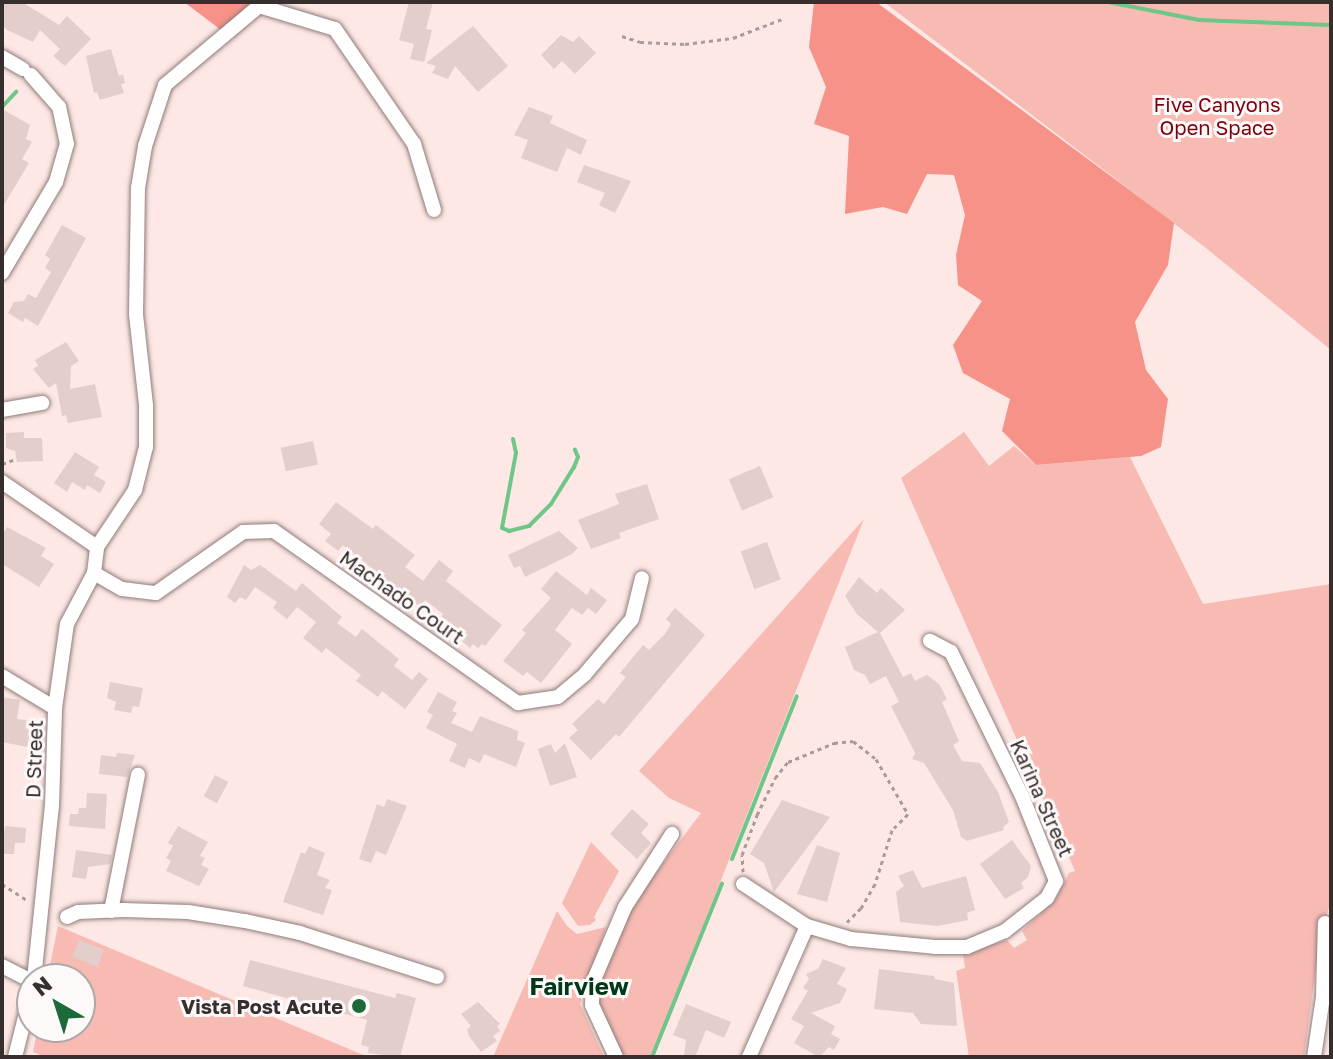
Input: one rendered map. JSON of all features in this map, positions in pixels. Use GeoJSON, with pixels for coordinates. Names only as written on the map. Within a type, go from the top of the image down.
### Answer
{"type":"FeatureCollection","features":[{"type":"Feature","properties":{"kind":"street"},"geometry":{"type":"LineString","coordinates":[[2,482],[97,547],[135,490],[146,447],[146,405],[136,314],[138,188],[145,146],[165,85],[259,6],[335,29],[414,144],[434,210]]}},
{"type":"Feature","properties":{"kind":"street"},"geometry":{"type":"LineString","coordinates":[[2,57],[27,72],[59,107],[65,125],[65,154],[56,182],[2,273]]}},
{"type":"Feature","properties":{"kind":"street"},"geometry":{"type":"LineString","coordinates":[[2,410],[42,403]]}},
{"type":"Feature","properties":{"kind":"street","name":"Machado Court"},"geometry":{"type":"LineString","coordinates":[[94,573],[122,589],[156,593],[243,532],[274,531],[518,703],[558,697],[585,674],[632,619],[642,578]]}},
{"type":"Feature","properties":{"kind":"street","name":"D Street"},"geometry":{"type":"LineString","coordinates":[[35,963],[52,806],[55,708],[67,624],[94,573],[97,547]]}},
{"type":"Feature","properties":{"kind":"street","name":"Karina Street"},"geometry":{"type":"LineString","coordinates":[[743,884],[807,926],[851,939],[967,947],[1005,931],[1047,898],[1056,881],[1022,796],[951,652],[930,641]]}},
{"type":"Feature","properties":{"kind":"street"},"geometry":{"type":"LineString","coordinates":[[2,676],[55,708]]}},
{"type":"Feature","properties":{"kind":"street"},"geometry":{"type":"LineString","coordinates":[[111,911],[138,775]]}},
{"type":"Feature","properties":{"kind":"street"},"geometry":{"type":"LineString","coordinates":[[616,1057],[592,1005],[593,982],[625,907],[672,834]]}},
{"type":"Feature","properties":{"kind":"street"},"geometry":{"type":"LineString","coordinates":[[67,917],[78,912],[188,912],[245,921],[300,933],[437,977]]}},
{"type":"Feature","properties":{"kind":"street"},"geometry":{"type":"LineString","coordinates":[[1314,1057],[1323,997],[1325,923]]}},
{"type":"Feature","properties":{"kind":"street"},"geometry":{"type":"LineString","coordinates":[[749,1057],[807,926]]}},
{"type":"Feature","properties":{"kind":"path"},"geometry":{"type":"LineString","coordinates":[[622,36],[640,42],[685,44],[733,38],[782,19]]}},
{"type":"Feature","properties":{"kind":"path"},"geometry":{"type":"LineString","coordinates":[[2,464],[13,460]]}},
{"type":"Feature","properties":{"kind":"path"},"geometry":{"type":"LineString","coordinates":[[743,884],[742,855],[775,778],[788,762],[834,743],[853,741],[876,759],[908,814],[892,830],[875,884],[861,908],[834,934]]}},
{"type":"Feature","properties":{"kind":"path"},"geometry":{"type":"LineString","coordinates":[[2,884],[27,900]]}},
{"type":"Feature","properties":{"kind":"green space","name":"Five Canyons Open Space"},"geometry":{"type":"Polygon","coordinates":[[[884,2],[1331,2],[1331,350],[1206,248],[884,2]]]}},
{"type":"Feature","properties":{"kind":"green space"},"geometry":{"type":"Polygon","coordinates":[[[964,432],[989,466],[1014,446],[1036,465],[1130,457],[1203,604],[1331,584],[1331,901],[1320,938],[1304,1057],[969,1057],[956,971],[965,968],[963,954],[1007,940],[1014,948],[1027,940],[1022,931],[1055,900],[1069,873],[1075,871],[901,478],[964,432]]]}},
{"type":"Feature","properties":{"kind":"green space"},"geometry":{"type":"Polygon","coordinates":[[[864,519],[651,1057],[621,1057],[597,1006],[597,985],[617,935],[643,890],[701,813],[669,798],[639,771],[864,519]]]}},
{"type":"Feature","properties":{"kind":"green space"},"geometry":{"type":"Polygon","coordinates":[[[591,842],[619,871],[594,917],[596,920],[590,925],[578,926],[562,903],[591,842]]]}},
{"type":"Feature","properties":{"kind":"green space"},"geometry":{"type":"Polygon","coordinates":[[[557,911],[577,934],[606,927],[580,1004],[604,1057],[493,1057],[557,911]]]}},
{"type":"Feature","properties":{"kind":"green space"},"geometry":{"type":"Polygon","coordinates":[[[58,926],[368,1057],[45,1057],[33,1052],[35,1043],[96,1043],[96,963],[50,963],[58,926]]]}},
{"type":"Feature","properties":{"kind":"shaded area"},"geometry":{"type":"Polygon","coordinates":[[[184,2],[255,2],[221,30],[184,2]]]}},
{"type":"Feature","properties":{"kind":"shaded area"},"geometry":{"type":"Polygon","coordinates":[[[814,2],[876,2],[1174,223],[1168,265],[1135,322],[1146,370],[1168,399],[1161,447],[1141,456],[1036,465],[1002,431],[1010,399],[963,373],[953,345],[982,301],[958,285],[956,255],[965,215],[954,175],[927,174],[907,214],[883,207],[845,214],[849,136],[814,124],[826,87],[809,47],[814,2]]]}},
{"type":"Feature","properties":{"kind":"building"},"geometry":{"type":"Polygon","coordinates":[[[2,2],[22,2],[59,25],[67,16],[91,39],[65,66],[53,56],[60,49],[40,30],[33,42],[7,30],[2,24],[2,2]]]}},
{"type":"Feature","properties":{"kind":"building"},"geometry":{"type":"Polygon","coordinates":[[[409,2],[433,2],[426,29],[432,30],[424,62],[410,59],[414,44],[399,40],[409,2]]]}},
{"type":"Feature","properties":{"kind":"building"},"geometry":{"type":"Polygon","coordinates":[[[473,26],[508,66],[478,92],[455,66],[448,79],[432,73],[436,66],[426,63],[473,26]]]}},
{"type":"Feature","properties":{"kind":"building"},"geometry":{"type":"Polygon","coordinates":[[[561,35],[573,42],[579,36],[596,53],[575,74],[562,61],[554,69],[541,55],[561,35]]]}},
{"type":"Feature","properties":{"kind":"building"},"geometry":{"type":"Polygon","coordinates":[[[111,49],[119,76],[123,74],[125,83],[121,84],[124,93],[100,100],[97,92],[94,93],[86,56],[111,49]]]}},
{"type":"Feature","properties":{"kind":"building"},"geometry":{"type":"Polygon","coordinates":[[[529,107],[553,116],[550,123],[587,140],[581,155],[567,148],[557,172],[521,158],[528,140],[514,135],[529,107]]]}},
{"type":"Feature","properties":{"kind":"building"},"geometry":{"type":"Polygon","coordinates":[[[2,109],[30,125],[26,139],[32,142],[22,159],[29,163],[2,208],[2,109]]]}},
{"type":"Feature","properties":{"kind":"building"},"geometry":{"type":"Polygon","coordinates":[[[584,165],[631,181],[615,213],[599,205],[605,193],[577,182],[584,165]]]}},
{"type":"Feature","properties":{"kind":"building"},"geometry":{"type":"Polygon","coordinates":[[[62,225],[86,238],[38,326],[25,318],[23,322],[8,313],[14,302],[24,301],[28,294],[36,298],[51,272],[45,268],[50,259],[45,255],[62,225]]]}},
{"type":"Feature","properties":{"kind":"building"},"geometry":{"type":"Polygon","coordinates":[[[66,342],[79,361],[71,366],[70,389],[95,384],[102,417],[68,423],[66,415],[62,416],[56,383],[49,388],[33,369],[38,366],[35,360],[66,342]]]}},
{"type":"Feature","properties":{"kind":"building"},"geometry":{"type":"Polygon","coordinates":[[[24,432],[24,438],[42,438],[43,461],[17,462],[15,451],[6,448],[6,433],[24,432]]]}},
{"type":"Feature","properties":{"kind":"building"},"geometry":{"type":"Polygon","coordinates":[[[313,441],[318,464],[286,471],[281,448],[313,441]]]}},
{"type":"Feature","properties":{"kind":"building"},"geometry":{"type":"Polygon","coordinates":[[[75,452],[99,467],[94,475],[106,482],[100,493],[87,485],[85,490],[72,482],[67,492],[54,483],[75,452]]]}},
{"type":"Feature","properties":{"kind":"building"},"geometry":{"type":"Polygon","coordinates":[[[760,466],[773,497],[742,511],[729,479],[760,466]]]}},
{"type":"Feature","properties":{"kind":"building"},"geometry":{"type":"Polygon","coordinates":[[[647,484],[659,519],[619,533],[621,538],[591,549],[578,520],[619,504],[615,494],[647,484]]]}},
{"type":"Feature","properties":{"kind":"building"},"geometry":{"type":"Polygon","coordinates":[[[336,502],[373,529],[376,525],[415,555],[405,567],[423,581],[439,560],[453,571],[446,581],[502,625],[485,646],[482,644],[478,648],[473,644],[470,648],[438,621],[443,614],[425,600],[420,607],[343,545],[338,551],[325,541],[331,534],[319,524],[336,502]]]}},
{"type":"Feature","properties":{"kind":"building"},"geometry":{"type":"Polygon","coordinates":[[[7,527],[46,548],[41,556],[54,564],[39,587],[2,564],[2,536],[7,527]]]}},
{"type":"Feature","properties":{"kind":"building"},"geometry":{"type":"Polygon","coordinates":[[[559,531],[578,548],[572,554],[525,577],[520,566],[514,568],[508,555],[559,531]]]}},
{"type":"Feature","properties":{"kind":"building"},"geometry":{"type":"Polygon","coordinates":[[[767,542],[781,580],[754,589],[741,552],[767,542]]]}},
{"type":"Feature","properties":{"kind":"building"},"geometry":{"type":"Polygon","coordinates":[[[244,565],[251,570],[260,565],[296,591],[302,583],[342,617],[337,623],[356,637],[362,629],[399,659],[394,666],[412,680],[419,672],[428,679],[405,709],[382,691],[378,697],[356,681],[361,675],[326,648],[322,653],[303,638],[316,622],[297,607],[287,619],[273,608],[277,602],[255,587],[246,600],[240,597],[235,603],[227,597],[244,565]]]}},
{"type":"Feature","properties":{"kind":"building"},"geometry":{"type":"Polygon","coordinates":[[[556,571],[587,595],[591,588],[607,600],[596,614],[588,608],[582,615],[572,608],[555,630],[572,644],[541,683],[527,672],[523,676],[503,661],[526,633],[522,630],[551,598],[541,589],[556,571]]]}},
{"type":"Feature","properties":{"kind":"building"},"geometry":{"type":"Polygon","coordinates":[[[859,577],[877,593],[881,588],[905,610],[880,633],[903,677],[911,673],[915,681],[927,675],[939,684],[947,699],[942,702],[959,741],[953,745],[962,761],[980,763],[998,792],[1009,822],[1003,827],[1004,830],[967,841],[961,837],[953,810],[924,763],[912,759],[915,753],[891,706],[899,702],[886,676],[870,684],[865,675],[854,670],[845,647],[878,632],[857,614],[845,596],[859,577]]]}},
{"type":"Feature","properties":{"kind":"building"},"geometry":{"type":"Polygon","coordinates":[[[675,608],[705,635],[619,737],[616,734],[591,760],[569,738],[578,730],[572,724],[598,699],[604,704],[626,677],[620,673],[643,645],[649,650],[665,634],[671,624],[666,619],[675,608]]]}},
{"type":"Feature","properties":{"kind":"building"},"geometry":{"type":"Polygon","coordinates":[[[110,682],[143,688],[139,707],[133,706],[131,713],[114,710],[116,702],[107,698],[110,682]]]}},
{"type":"Feature","properties":{"kind":"building"},"geometry":{"type":"Polygon","coordinates":[[[438,692],[457,702],[452,711],[457,713],[451,723],[472,732],[480,716],[518,731],[517,740],[525,743],[516,767],[484,754],[480,763],[469,758],[465,768],[449,761],[457,744],[426,728],[433,715],[427,712],[438,692]]]}},
{"type":"Feature","properties":{"kind":"building"},"geometry":{"type":"Polygon","coordinates":[[[2,697],[20,700],[17,719],[32,721],[27,747],[2,742],[2,697]]]}},
{"type":"Feature","properties":{"kind":"building"},"geometry":{"type":"Polygon","coordinates":[[[565,743],[577,777],[550,786],[538,749],[551,744],[555,753],[565,743]]]}},
{"type":"Feature","properties":{"kind":"building"},"geometry":{"type":"Polygon","coordinates":[[[117,753],[135,755],[127,777],[99,774],[101,755],[116,757],[117,753]]]}},
{"type":"Feature","properties":{"kind":"building"},"geometry":{"type":"Polygon","coordinates":[[[215,775],[228,782],[217,803],[204,796],[215,775]]]}},
{"type":"Feature","properties":{"kind":"building"},"geometry":{"type":"Polygon","coordinates":[[[87,793],[107,794],[105,829],[69,826],[70,814],[78,814],[79,808],[86,808],[87,793]]]}},
{"type":"Feature","properties":{"kind":"building"},"geometry":{"type":"Polygon","coordinates":[[[387,799],[407,806],[386,855],[376,851],[371,863],[359,859],[377,804],[384,807],[387,799]]]}},
{"type":"Feature","properties":{"kind":"building"},"geometry":{"type":"Polygon","coordinates":[[[782,800],[830,817],[774,892],[764,863],[750,854],[782,800]]]}},
{"type":"Feature","properties":{"kind":"building"},"geometry":{"type":"Polygon","coordinates":[[[632,809],[649,824],[641,833],[651,843],[637,859],[610,834],[632,809]]]}},
{"type":"Feature","properties":{"kind":"building"},"geometry":{"type":"Polygon","coordinates":[[[5,826],[26,828],[25,843],[15,843],[14,854],[2,854],[5,826]]]}},
{"type":"Feature","properties":{"kind":"building"},"geometry":{"type":"Polygon","coordinates":[[[178,826],[208,842],[200,856],[205,858],[201,865],[209,869],[199,886],[166,871],[171,861],[166,858],[173,846],[168,843],[178,826]]]}},
{"type":"Feature","properties":{"kind":"building"},"geometry":{"type":"Polygon","coordinates":[[[1012,840],[1031,866],[1028,877],[1021,883],[1024,888],[1005,899],[980,864],[1012,840]]]}},
{"type":"Feature","properties":{"kind":"building"},"geometry":{"type":"Polygon","coordinates":[[[817,845],[840,853],[827,902],[797,894],[817,845]]]}},
{"type":"Feature","properties":{"kind":"building"},"geometry":{"type":"Polygon","coordinates":[[[309,846],[325,853],[317,875],[330,880],[325,888],[332,890],[323,915],[283,902],[301,852],[305,854],[309,846]]]}},
{"type":"Feature","properties":{"kind":"building"},"geometry":{"type":"Polygon","coordinates":[[[76,850],[112,855],[110,864],[88,867],[86,879],[72,877],[76,850]]]}},
{"type":"Feature","properties":{"kind":"building"},"geometry":{"type":"Polygon","coordinates":[[[913,870],[922,888],[966,876],[975,910],[967,913],[968,920],[937,926],[900,922],[896,892],[904,886],[898,876],[913,870]]]}},
{"type":"Feature","properties":{"kind":"building"},"geometry":{"type":"Polygon","coordinates":[[[79,940],[104,950],[97,967],[96,963],[72,957],[79,940]]]}},
{"type":"Feature","properties":{"kind":"building"},"geometry":{"type":"Polygon","coordinates":[[[823,959],[846,968],[837,984],[847,989],[840,1003],[811,1013],[835,1026],[831,1034],[840,1039],[834,1050],[829,1047],[819,1057],[794,1043],[804,1026],[791,1019],[808,991],[803,988],[809,979],[806,974],[818,969],[823,959]]]}},
{"type":"Feature","properties":{"kind":"building","name":"Vista Post Acute"},"geometry":{"type":"Polygon","coordinates":[[[250,960],[395,998],[397,993],[416,998],[400,1057],[368,1053],[369,1047],[361,1045],[367,1020],[330,1010],[327,1014],[305,1010],[304,1003],[243,986],[250,960]]]}},
{"type":"Feature","properties":{"kind":"building"},"geometry":{"type":"Polygon","coordinates":[[[879,969],[934,976],[935,979],[954,983],[957,1026],[921,1024],[913,1013],[874,1009],[879,969]]]}},
{"type":"Feature","properties":{"kind":"building"},"geometry":{"type":"Polygon","coordinates":[[[478,1002],[500,1024],[497,1026],[500,1031],[493,1036],[497,1041],[481,1052],[469,1036],[467,1029],[471,1026],[461,1014],[478,1002]]]}},
{"type":"Feature","properties":{"kind":"building"},"geometry":{"type":"Polygon","coordinates":[[[686,1004],[731,1022],[724,1038],[706,1030],[695,1057],[684,1057],[686,1040],[673,1035],[686,1004]]]}},
{"type":"Feature","properties":{"kind":"waterway"},"geometry":{"type":"LineString","coordinates":[[1108,2],[1199,20],[1331,25]]}},
{"type":"Feature","properties":{"kind":"waterway"},"geometry":{"type":"LineString","coordinates":[[2,107],[16,92]]}},
{"type":"Feature","properties":{"kind":"waterway"},"geometry":{"type":"LineString","coordinates":[[513,439],[516,453],[502,528],[509,531],[529,526],[551,504],[574,467],[578,457],[575,450]]}},
{"type":"Feature","properties":{"kind":"waterway"},"geometry":{"type":"LineString","coordinates":[[732,859],[797,696]]}},
{"type":"Feature","properties":{"kind":"waterway"},"geometry":{"type":"LineString","coordinates":[[652,1057],[722,884]]}},
{"type":"Feature","properties":{"kind":"place","name":"Vista Post Acute"},"geometry":{"type":"Point","coordinates":[359,1006]}},
{"type":"Feature","properties":{"kind":"district","name":"Fairview"},"geometry":{"type":"Point","coordinates":[579,986]}}]}
